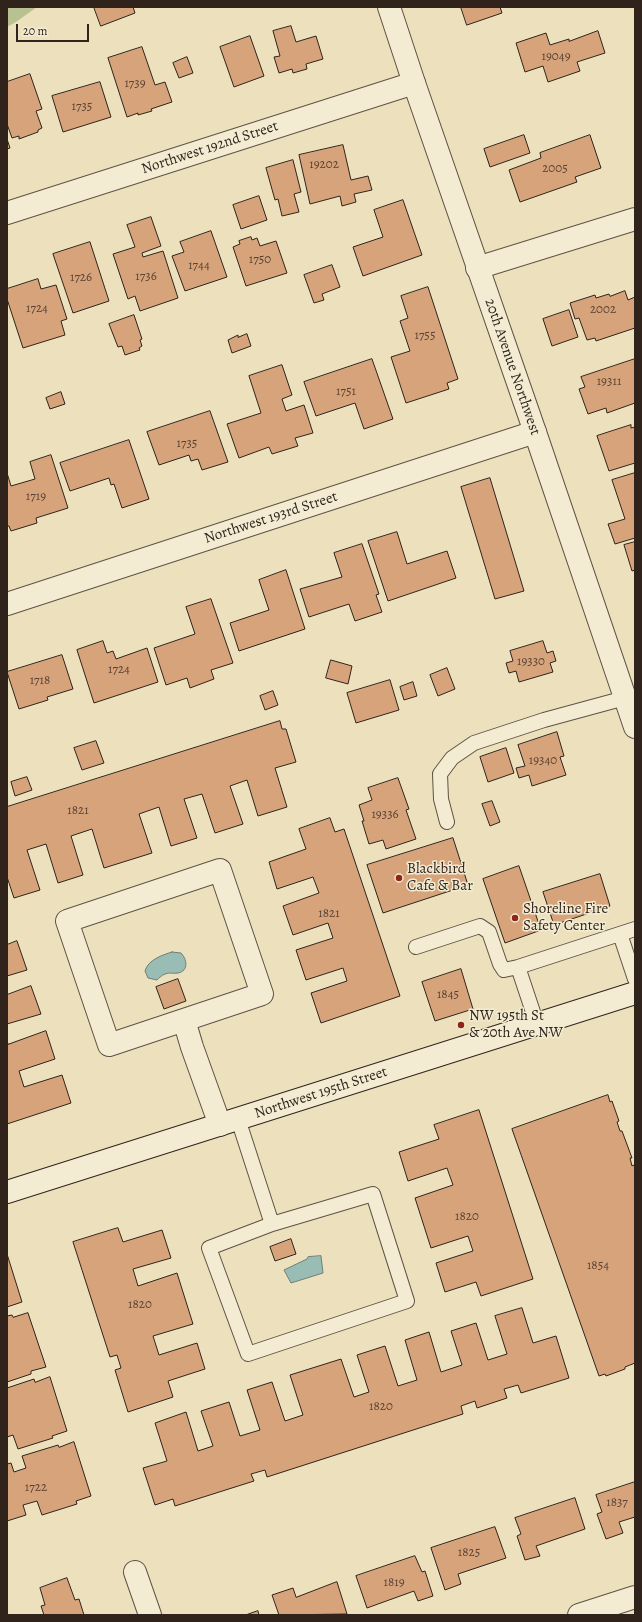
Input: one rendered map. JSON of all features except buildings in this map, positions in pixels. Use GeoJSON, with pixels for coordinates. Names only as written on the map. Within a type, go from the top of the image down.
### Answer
{"type":"FeatureCollection","features":[{"type":"Feature","properties":{"kind":"street","name":"20th Avenue Northwest"},"geometry":{"type":"LineString","coordinates":[[389,7],[635,727]]}},
{"type":"Feature","properties":{"kind":"street","name":"Northwest 192nd Street"},"geometry":{"type":"LineString","coordinates":[[7,213],[414,83]]}},
{"type":"Feature","properties":{"kind":"street"},"geometry":{"type":"LineString","coordinates":[[477,268],[635,219]]}},
{"type":"Feature","properties":{"kind":"street","name":"Northwest 193rd Street"},"geometry":{"type":"LineString","coordinates":[[7,604],[535,432]]}},
{"type":"Feature","properties":{"kind":"street"},"geometry":{"type":"LineString","coordinates":[[220,870],[262,994],[184,1020],[109,1045],[67,921],[220,870]]}},
{"type":"Feature","properties":{"kind":"street","name":"Northwest 195th Street"},"geometry":{"type":"LineString","coordinates":[[7,1192],[635,993]]}},
{"type":"Feature","properties":{"kind":"street"},"geometry":{"type":"LineString","coordinates":[[184,1020],[192,1047],[229,1122]]}},
{"type":"Feature","properties":{"kind":"street"},"geometry":{"type":"LineString","coordinates":[[135,1572],[150,1615]]}},
{"type":"Feature","properties":{"kind":"street"},"geometry":{"type":"LineString","coordinates":[[579,1615],[635,1597]]}},
{"type":"Feature","properties":{"kind":"lane"},"geometry":{"type":"LineString","coordinates":[[447,822],[441,799],[440,774],[452,758],[474,743],[544,720],[625,698]]}},
{"type":"Feature","properties":{"kind":"lane"},"geometry":{"type":"LineString","coordinates":[[416,947],[480,926],[489,932],[500,964],[504,970],[518,967],[635,929]]}},
{"type":"Feature","properties":{"kind":"lane"},"geometry":{"type":"LineString","coordinates":[[620,934],[635,979]]}},
{"type":"Feature","properties":{"kind":"lane"},"geometry":{"type":"LineString","coordinates":[[518,967],[537,1024]]}},
{"type":"Feature","properties":{"kind":"lane"},"geometry":{"type":"LineString","coordinates":[[229,1122],[272,1224]]}},
{"type":"Feature","properties":{"kind":"lane"},"geometry":{"type":"LineString","coordinates":[[373,1194],[407,1301],[248,1354],[209,1248],[272,1224],[373,1194]]}},
{"type":"Feature","properties":{"kind":"green space"},"geometry":{"type":"Polygon","coordinates":[[[7,7],[37,7],[7,27],[7,7]]]}},
{"type":"Feature","properties":{"kind":"water"},"geometry":{"type":"Polygon","coordinates":[[[172,952],[181,953],[185,958],[186,964],[184,970],[178,973],[165,974],[157,980],[148,978],[145,971],[149,964],[160,956],[172,952]]]}},
{"type":"Feature","properties":{"kind":"water"},"geometry":{"type":"Polygon","coordinates":[[[321,1256],[323,1273],[291,1283],[284,1270],[307,1259],[308,1257],[321,1256]]]}},
{"type":"Feature","properties":{"kind":"place","name":"Blackbird Cafe & Bar"},"geometry":{"type":"Point","coordinates":[399,878]}},
{"type":"Feature","properties":{"kind":"place","name":"Shoreline Fire Safety Center"},"geometry":{"type":"Point","coordinates":[515,918]}},
{"type":"Feature","properties":{"kind":"place","name":"NW 195th St & 20th Ave NW"},"geometry":{"type":"Point","coordinates":[461,1025]}}]}
